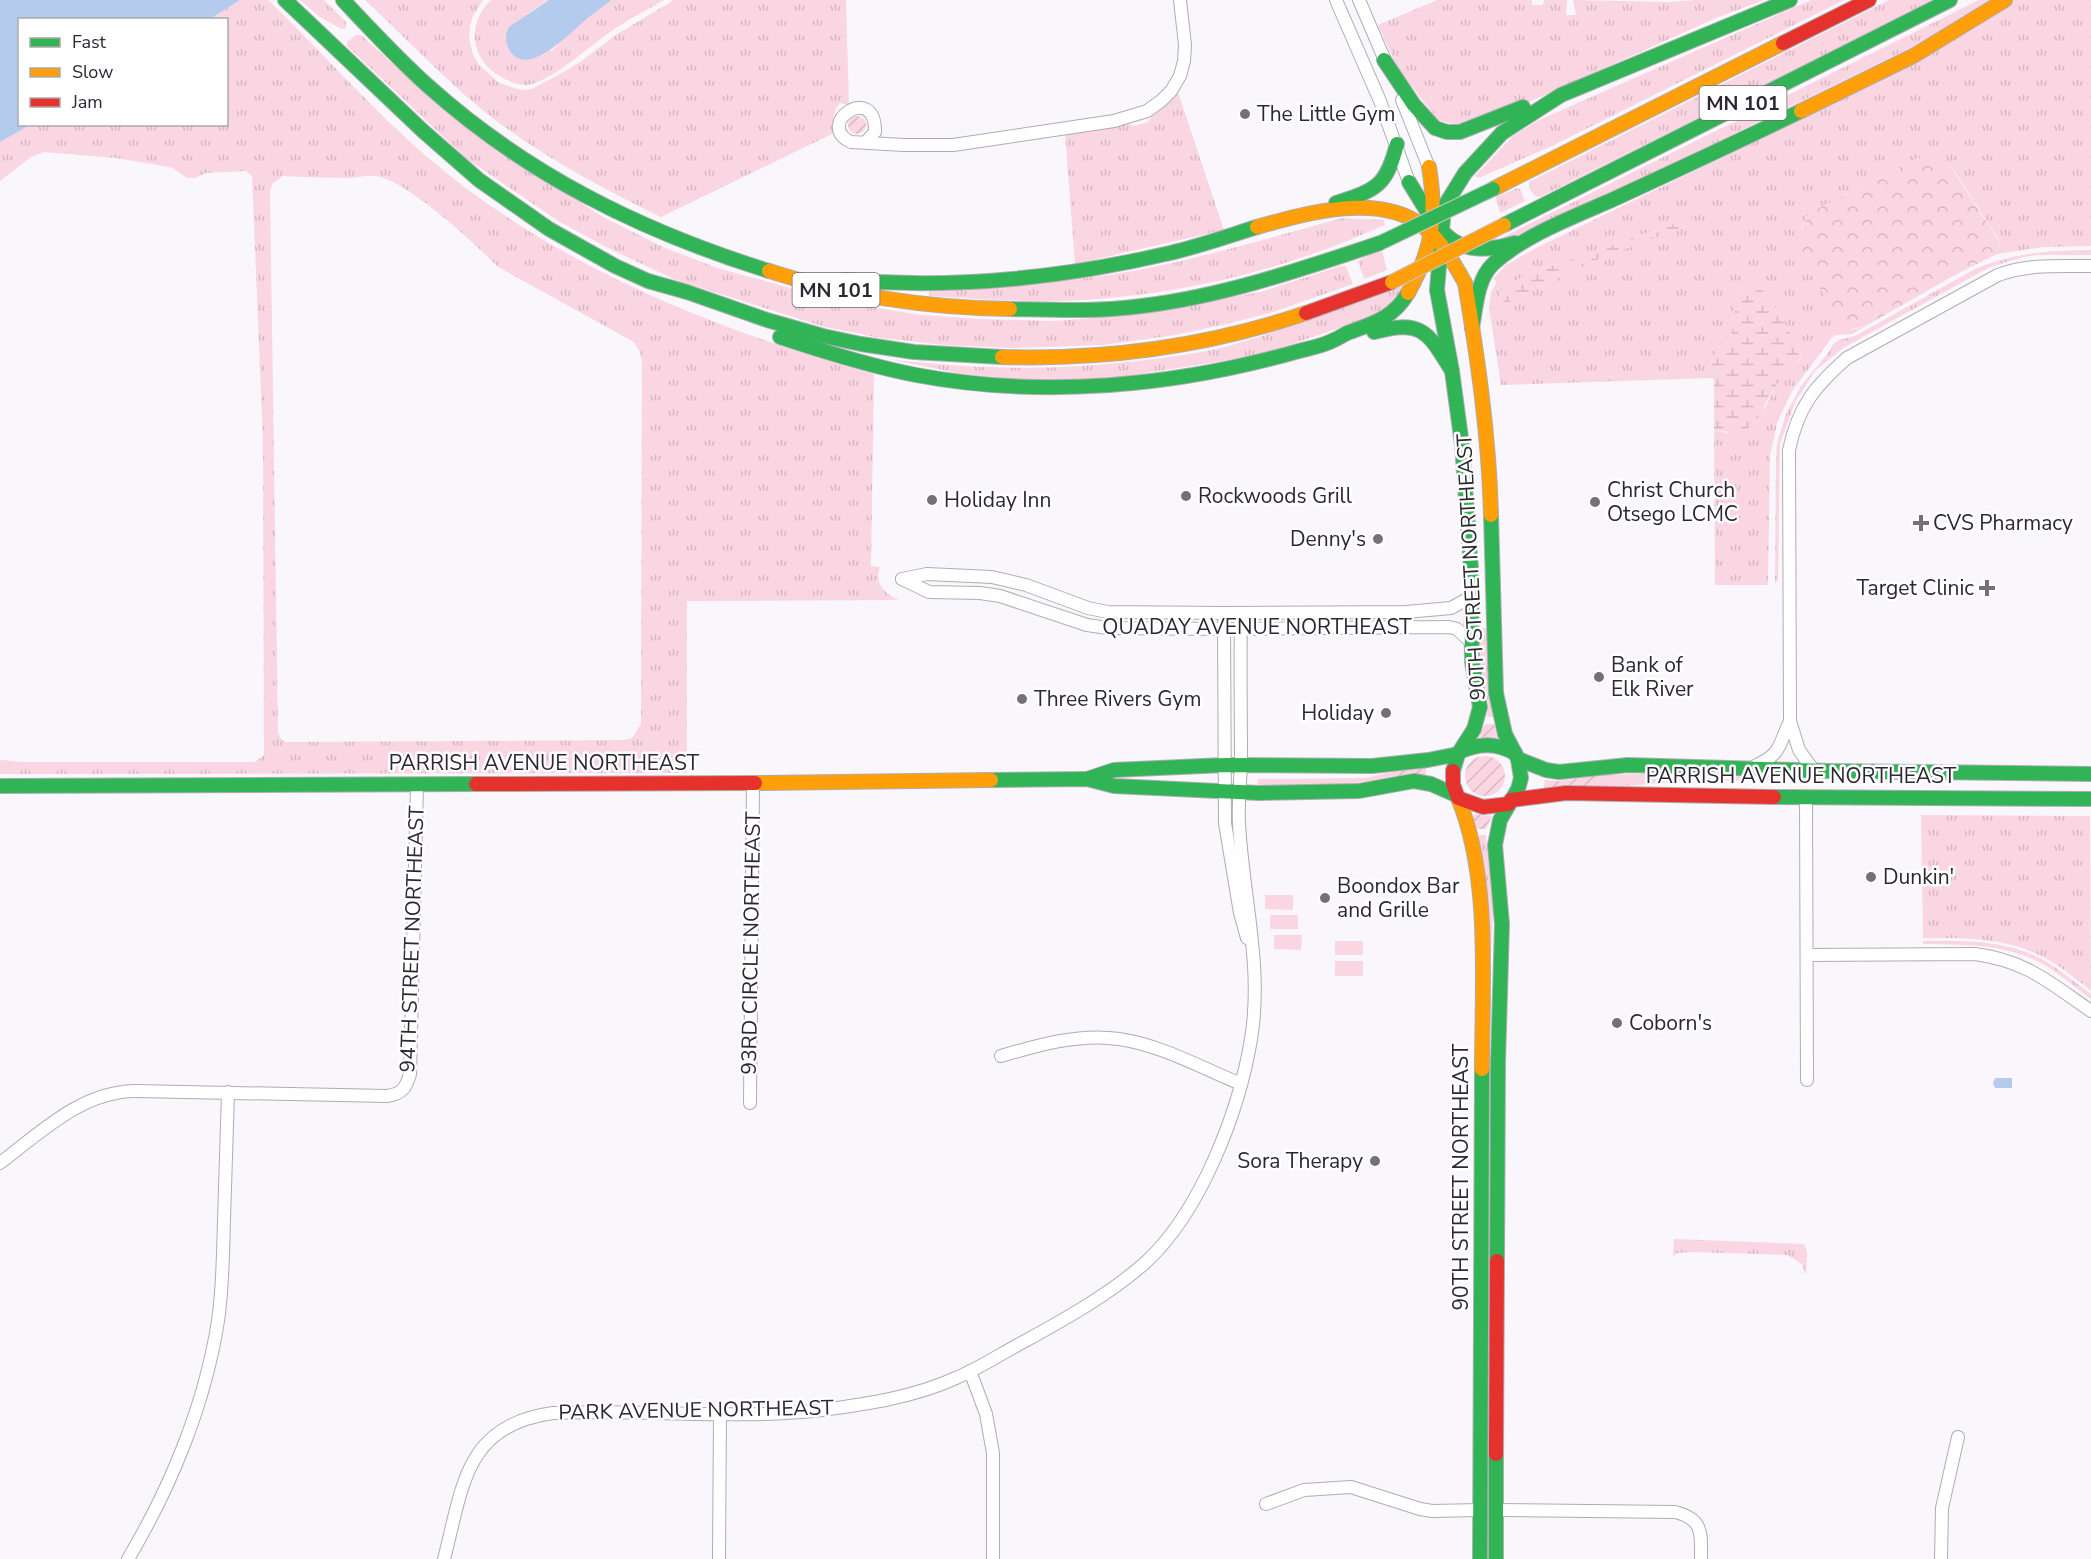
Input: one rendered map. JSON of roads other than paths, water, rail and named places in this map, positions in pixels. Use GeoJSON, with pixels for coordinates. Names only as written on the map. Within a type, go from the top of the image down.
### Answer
{"type":"FeatureCollection","features":[{"type":"Feature","properties":{"kind":"main road","name":"MN 101"},"geometry":{"type":"LineString","coordinates":[[343,0],[396,56],[452,105],[543,173],[600,204],[667,235],[736,262],[803,282],[868,297],[945,307],[1008,310],[1076,310],[1142,306],[1205,295],[1278,277],[1380,243],[1494,189],[1869,0]]}},
{"type":"Feature","properties":{"kind":"main road"},"geometry":{"type":"LineString","coordinates":[[1384,60],[1424,118],[1435,128],[1447,132],[1468,129],[1534,102],[1560,95],[1790,0]]}},
{"type":"Feature","properties":{"kind":"main road","name":"MN 101"},"geometry":{"type":"LineString","coordinates":[[289,5],[425,135],[467,171],[520,210],[578,246],[650,281],[801,330],[859,344],[939,355],[1008,359],[1078,357],[1148,349],[1214,337],[1285,320],[1341,302],[1392,282],[1950,0]]}},
{"type":"Feature","properties":{"kind":"main road"},"geometry":{"type":"LineString","coordinates":[[1307,213],[1362,208],[1390,211],[1407,216],[1436,236],[1477,249],[1495,249],[1535,235],[1727,147],[1915,55],[2006,0]]}},
{"type":"Feature","properties":{"kind":"main road"},"geometry":{"type":"LineString","coordinates":[[1333,341],[1340,336],[1383,320],[1395,310],[1411,289],[1436,236],[1444,207],[1465,173],[1494,140],[1513,124],[1560,95]]}},
{"type":"Feature","properties":{"kind":"main road"},"geometry":{"type":"LineString","coordinates":[[667,235],[755,262],[830,278],[889,284],[972,283],[1063,274],[1176,252],[1307,213],[1366,192],[1381,184],[1392,167],[1397,144]]}},
{"type":"Feature","properties":{"kind":"main road"},"geometry":{"type":"LineString","coordinates":[[1429,167],[1436,236]]}},
{"type":"Feature","properties":{"kind":"main road"},"geometry":{"type":"LineString","coordinates":[[1409,182],[1436,236]]}},
{"type":"Feature","properties":{"kind":"main road"},"geometry":{"type":"LineString","coordinates":[[1472,328],[1480,288],[1487,272],[1504,256],[1535,235]]}},
{"type":"Feature","properties":{"kind":"main road","name":"90TH STREET NORTHEAST"},"geometry":{"type":"LineString","coordinates":[[1436,236],[1465,283],[1472,328],[1490,460],[1496,693],[1503,727],[1516,756]]}},
{"type":"Feature","properties":{"kind":"main road","name":"90TH STREET NORTHEAST"},"geometry":{"type":"LineString","coordinates":[[1436,236],[1437,290],[1452,370],[1462,446],[1471,597],[1472,662],[1480,707],[1474,729],[1459,752]]}},
{"type":"Feature","properties":{"kind":"main road"},"geometry":{"type":"LineString","coordinates":[[679,289],[709,310],[825,353],[864,365],[907,374],[984,385],[1084,388],[1154,380],[1234,368],[1390,327],[1413,326],[1425,332],[1452,370]]}},
{"type":"Feature","properties":{"kind":"main road"},"geometry":{"type":"LineString","coordinates":[[1482,743],[1494,744],[1516,756],[1521,777],[1518,789],[1510,802],[1486,809],[1476,807],[1457,797],[1452,774],[1459,752],[1482,743]]}},
{"type":"Feature","properties":{"kind":"main road","name":"PARRISH AVENUE NORTHEAST"},"geometry":{"type":"LineString","coordinates":[[1088,779],[1114,770],[1225,765],[1372,766],[1428,760],[1459,752]]}},
{"type":"Feature","properties":{"kind":"main road","name":"PARRISH AVENUE NORTHEAST"},"geometry":{"type":"LineString","coordinates":[[1516,756],[1546,770],[1559,772],[1628,765],[1814,771],[2091,774]]}},
{"type":"Feature","properties":{"kind":"main road"},"geometry":{"type":"LineString","coordinates":[[1806,798],[1808,788],[1812,783],[1829,771]]}},
{"type":"Feature","properties":{"kind":"main road","name":"PARRISH AVENUE NORTHEAST"},"geometry":{"type":"LineString","coordinates":[[0,786],[753,783],[1088,779],[1114,786],[1259,793],[1359,791],[1414,781],[1431,784],[1457,797]]}},
{"type":"Feature","properties":{"kind":"main road","name":"PARRISH AVENUE NORTHEAST"},"geometry":{"type":"LineString","coordinates":[[1510,802],[1566,793],[1806,798],[2091,799]]}},
{"type":"Feature","properties":{"kind":"main road","name":"90TH STREET NORTHEAST"},"geometry":{"type":"LineString","coordinates":[[1457,797],[1468,822],[1475,850],[1482,936],[1480,1559]]}},
{"type":"Feature","properties":{"kind":"main road","name":"90TH STREET NORTHEAST"},"geometry":{"type":"LineString","coordinates":[[1496,1559],[1498,1073],[1502,924],[1495,845],[1500,820],[1510,802]]}},
{"type":"Feature","properties":{"kind":"street"},"geometry":{"type":"LineString","coordinates":[[866,142],[953,145],[1114,121],[1147,111],[1161,101],[1180,76],[1185,45],[1180,0]]}},
{"type":"Feature","properties":{"kind":"street"},"geometry":{"type":"LineString","coordinates":[[1336,0],[1380,101],[1409,182]]}},
{"type":"Feature","properties":{"kind":"street"},"geometry":{"type":"LineString","coordinates":[[1359,0],[1414,125],[1444,207]]}},
{"type":"Feature","properties":{"kind":"street"},"geometry":{"type":"LineString","coordinates":[[1814,771],[1799,750],[1790,721],[1789,450],[1800,412],[1810,396],[1848,358],[1998,275],[2017,268],[2091,266]]}},
{"type":"Feature","properties":{"kind":"street","name":"QUADAY AVENUE NORTHEAST"},"geometry":{"type":"LineString","coordinates":[[1471,597],[1451,608],[1427,611],[1108,612],[1088,608],[1026,585],[992,577],[927,574],[902,579],[929,592],[980,593],[1000,596],[1087,625],[1224,629],[1449,627],[1457,629],[1472,643]]}},
{"type":"Feature","properties":{"kind":"street","name":"PARK AVENUE NORTHEAST"},"geometry":{"type":"LineString","coordinates":[[1223,613],[1225,823],[1240,913],[1254,965]]}},
{"type":"Feature","properties":{"kind":"street","name":"PARK AVENUE NORTHEAST"},"geometry":{"type":"LineString","coordinates":[[444,1559],[465,1476],[485,1444],[515,1422],[533,1415],[553,1413],[720,1414],[819,1410],[862,1404],[929,1389],[970,1371],[1064,1319],[1127,1277],[1154,1253],[1177,1226],[1203,1183],[1226,1129],[1251,1038],[1255,1000],[1250,911],[1239,824],[1241,613]]}},
{"type":"Feature","properties":{"kind":"street"},"geometry":{"type":"LineString","coordinates":[[1749,768],[1766,761],[1779,749],[1790,721]]}},
{"type":"Feature","properties":{"kind":"street","name":"93RD CIRCLE NORTHEAST"},"geometry":{"type":"LineString","coordinates":[[750,1103],[753,783]]}},
{"type":"Feature","properties":{"kind":"street","name":"94TH STREET NORTHEAST"},"geometry":{"type":"LineString","coordinates":[[228,1092],[387,1096],[402,1091],[410,1074],[417,785]]}},
{"type":"Feature","properties":{"kind":"street"},"geometry":{"type":"LineString","coordinates":[[1806,798],[1807,1080]]}},
{"type":"Feature","properties":{"kind":"street"},"geometry":{"type":"LineString","coordinates":[[1807,955],[1975,954],[1991,956],[2017,963],[2043,977],[2091,1011]]}},
{"type":"Feature","properties":{"kind":"street"},"geometry":{"type":"LineString","coordinates":[[1001,1056],[1077,1039],[1118,1038],[1140,1043],[1240,1084]]}},
{"type":"Feature","properties":{"kind":"street"},"geometry":{"type":"LineString","coordinates":[[0,1163],[62,1116],[82,1104],[105,1095],[129,1091],[228,1092],[221,1294],[212,1350],[196,1414],[189,1432],[128,1559]]}},
{"type":"Feature","properties":{"kind":"street"},"geometry":{"type":"LineString","coordinates":[[970,1371],[986,1414],[993,1453],[993,1559]]}},
{"type":"Feature","properties":{"kind":"street"},"geometry":{"type":"LineString","coordinates":[[719,1559],[720,1414]]}},
{"type":"Feature","properties":{"kind":"street"},"geometry":{"type":"LineString","coordinates":[[1941,1559],[1942,1508],[1958,1437]]}},
{"type":"Feature","properties":{"kind":"street"},"geometry":{"type":"LineString","coordinates":[[1266,1504],[1304,1490],[1351,1487],[1420,1509],[1480,1510]]}},
{"type":"Feature","properties":{"kind":"street"},"geometry":{"type":"LineString","coordinates":[[1496,1510],[1675,1512],[1693,1519],[1698,1526],[1701,1536],[1701,1559]]}},
{"type":"Feature","properties":{"kind":"water"},"geometry":{"type":"Polygon","coordinates":[[[0,0],[240,0],[212,18],[18,18],[18,126],[28,126],[0,142],[0,0]]]}},
{"type":"Feature","properties":{"kind":"water"},"geometry":{"type":"Polygon","coordinates":[[[549,0],[612,0],[546,52],[525,60],[516,57],[507,43],[506,35],[509,27],[549,0]]]}},
{"type":"Feature","properties":{"kind":"water"},"geometry":{"type":"Polygon","coordinates":[[[1995,1078],[2012,1078],[2012,1088],[1995,1088],[1993,1083],[1995,1078]]]}},
{"type":"Feature","properties":{"kind":"place","name":"The Little Gym"},"geometry":{"type":"Point","coordinates":[1245,114]}},
{"type":"Feature","properties":{"kind":"place","name":"Rockwoods Grill"},"geometry":{"type":"Point","coordinates":[1186,496]}},
{"type":"Feature","properties":{"kind":"place","name":"Holiday Inn"},"geometry":{"type":"Point","coordinates":[932,500]}},
{"type":"Feature","properties":{"kind":"place","name":"Christ Church Otsego LCMC"},"geometry":{"type":"Point","coordinates":[1595,502]}},
{"type":"Feature","properties":{"kind":"place","name":"CVS Pharmacy"},"geometry":{"type":"Point","coordinates":[1921,523]}},
{"type":"Feature","properties":{"kind":"place","name":"Denny's"},"geometry":{"type":"Point","coordinates":[1378,539]}},
{"type":"Feature","properties":{"kind":"place","name":"Target Clinic"},"geometry":{"type":"Point","coordinates":[1987,588]}},
{"type":"Feature","properties":{"kind":"place","name":"Bank of Elk River"},"geometry":{"type":"Point","coordinates":[1599,677]}},
{"type":"Feature","properties":{"kind":"place","name":"Three Rivers Gym"},"geometry":{"type":"Point","coordinates":[1022,699]}},
{"type":"Feature","properties":{"kind":"place","name":"Holiday"},"geometry":{"type":"Point","coordinates":[1386,713]}},
{"type":"Feature","properties":{"kind":"place","name":"Dunkin'"},"geometry":{"type":"Point","coordinates":[1871,877]}},
{"type":"Feature","properties":{"kind":"place","name":"Boondox Bar and Grille"},"geometry":{"type":"Point","coordinates":[1325,898]}},
{"type":"Feature","properties":{"kind":"place","name":"Coborn's"},"geometry":{"type":"Point","coordinates":[1617,1023]}},
{"type":"Feature","properties":{"kind":"place","name":"Sora Therapy"},"geometry":{"type":"Point","coordinates":[1375,1161]}}]}
